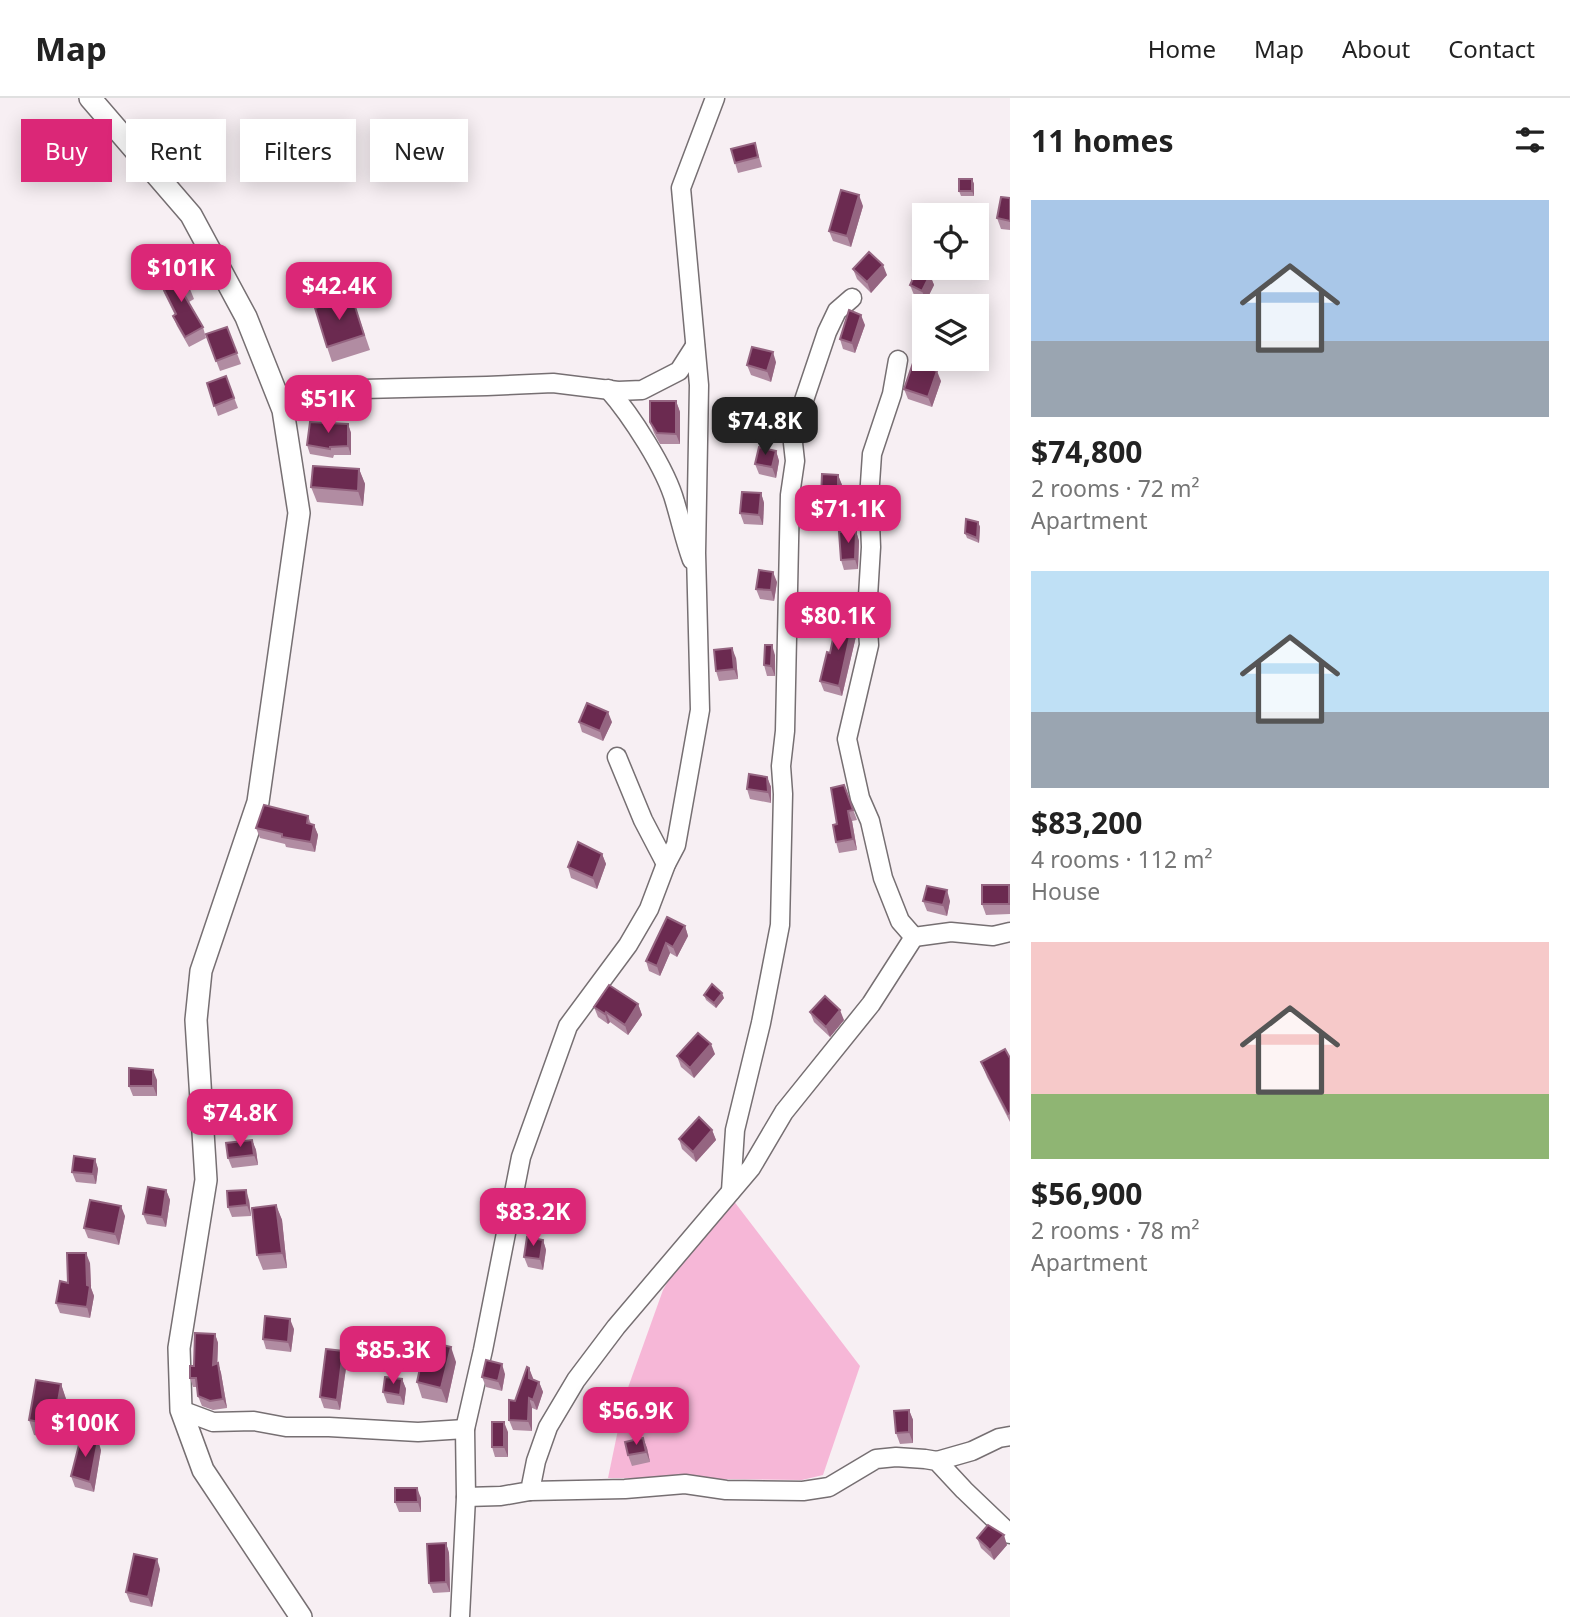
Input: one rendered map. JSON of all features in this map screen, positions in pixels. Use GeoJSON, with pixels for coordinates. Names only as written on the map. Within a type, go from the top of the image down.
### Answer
{"type":"FeatureCollection","features":[{"type":"Feature","properties":{"kind":"street"},"geometry":{"type":"LineString","coordinates":[[90,98],[191,215],[246,317],[283,410],[299,513],[258,802],[201,971],[196,1020],[206,1180],[178,1348],[181,1410],[203,1470],[301,1617]]}},
{"type":"Feature","properties":{"kind":"street"},"geometry":{"type":"LineString","coordinates":[[699,141],[701,98]]}},
{"type":"Feature","properties":{"kind":"street"},"geometry":{"type":"LineString","coordinates":[[460,1617],[466,1497],[465,1429],[521,1157],[568,1026],[628,945],[649,909],[676,845],[700,710],[697,576],[699,385],[681,188],[715,98]]}},
{"type":"Feature","properties":{"kind":"street"},"geometry":{"type":"LineString","coordinates":[[731,1191],[735,1130],[761,1023],[780,925],[783,793],[781,766],[785,731],[790,495],[795,461],[793,443],[797,421],[827,332],[836,311],[852,298]]}},
{"type":"Feature","properties":{"kind":"street"},"geometry":{"type":"LineString","coordinates":[[277,396],[321,390],[533,383],[642,390],[679,371],[695,346]]}},
{"type":"Feature","properties":{"kind":"street"},"geometry":{"type":"LineString","coordinates":[[898,360],[892,394],[872,454],[869,498],[872,547],[867,613],[869,645],[847,740],[883,878],[900,921],[914,937]]}},
{"type":"Feature","properties":{"kind":"street"},"geometry":{"type":"LineString","coordinates":[[608,389],[635,422],[675,500],[680,527],[697,576]]}},
{"type":"Feature","properties":{"kind":"street"},"geometry":{"type":"LineString","coordinates":[[617,757],[643,820],[666,864]]}},
{"type":"Feature","properties":{"kind":"street"},"geometry":{"type":"LineString","coordinates":[[530,1491],[536,1461],[548,1427],[576,1380],[616,1327],[751,1168],[784,1112],[871,1004],[914,937],[951,932],[993,936],[1010,932]]}},
{"type":"Feature","properties":{"kind":"street"},"geometry":{"type":"LineString","coordinates":[[181,1410],[213,1422],[254,1421],[286,1427],[418,1432],[465,1429]]}},
{"type":"Feature","properties":{"kind":"street"},"geometry":{"type":"LineString","coordinates":[[466,1497],[501,1496],[530,1491],[625,1489],[685,1484],[726,1490],[803,1491],[829,1487],[876,1459],[896,1457],[937,1461],[1010,1436]]}},
{"type":"Feature","properties":{"kind":"street"},"geometry":{"type":"LineString","coordinates":[[937,1461],[1010,1534]]}},
{"type":"Feature","properties":{"kind":"shaded area"},"geometry":{"type":"Polygon","coordinates":[[[733,1200],[860,1366],[823,1475],[802,1480],[608,1478],[625,1396],[663,1290],[677,1265],[733,1200]]]}},
{"type":"Feature","properties":{"kind":"building"},"geometry":{"type":"Polygon","coordinates":[[[755,143],[758,157],[735,163],[731,149],[755,143]]]}},
{"type":"Feature","properties":{"kind":"building"},"geometry":{"type":"Polygon","coordinates":[[[959,179],[972,179],[972,191],[959,191],[959,179]]]}},
{"type":"Feature","properties":{"kind":"building"},"geometry":{"type":"Polygon","coordinates":[[[841,190],[859,195],[847,236],[829,231],[841,190]]]}},
{"type":"Feature","properties":{"kind":"building"},"geometry":{"type":"Polygon","coordinates":[[[1001,197],[1010,198],[1010,221],[997,218],[1001,197]]]}},
{"type":"Feature","properties":{"kind":"building"},"geometry":{"type":"Polygon","coordinates":[[[869,252],[883,265],[867,282],[853,269],[869,252]]]}},
{"type":"Feature","properties":{"kind":"building"},"geometry":{"type":"Polygon","coordinates":[[[181,272],[190,289],[183,293],[203,327],[185,337],[173,316],[176,314],[160,282],[181,272]]]}},
{"type":"Feature","properties":{"kind":"building"},"geometry":{"type":"Polygon","coordinates":[[[912,280],[928,280],[922,291],[910,285],[912,280]]]}},
{"type":"Feature","properties":{"kind":"building"},"geometry":{"type":"Polygon","coordinates":[[[352,297],[364,335],[327,347],[315,308],[352,297]]]}},
{"type":"Feature","properties":{"kind":"building"},"geometry":{"type":"Polygon","coordinates":[[[849,310],[861,315],[852,343],[840,339],[849,310]]]}},
{"type":"Feature","properties":{"kind":"building"},"geometry":{"type":"Polygon","coordinates":[[[227,327],[237,353],[216,361],[206,334],[227,327]]]}},
{"type":"Feature","properties":{"kind":"building"},"geometry":{"type":"Polygon","coordinates":[[[752,347],[773,352],[767,371],[747,365],[752,347]]]}},
{"type":"Feature","properties":{"kind":"building"},"geometry":{"type":"Polygon","coordinates":[[[912,366],[912,371],[937,371],[928,397],[904,389],[912,366]]]}},
{"type":"Feature","properties":{"kind":"building"},"geometry":{"type":"Polygon","coordinates":[[[226,376],[234,398],[214,406],[207,383],[226,376]]]}},
{"type":"Feature","properties":{"kind":"building"},"geometry":{"type":"Polygon","coordinates":[[[359,390],[358,403],[341,403],[341,391],[359,390]]]}},
{"type":"Feature","properties":{"kind":"building"},"geometry":{"type":"Polygon","coordinates":[[[650,401],[676,401],[676,434],[657,433],[650,422],[650,401]]]}},
{"type":"Feature","properties":{"kind":"building"},"geometry":{"type":"Polygon","coordinates":[[[310,422],[348,424],[348,446],[330,449],[307,445],[310,422]]]}},
{"type":"Feature","properties":{"kind":"building"},"geometry":{"type":"Polygon","coordinates":[[[759,447],[776,451],[772,467],[755,464],[759,447]]]}},
{"type":"Feature","properties":{"kind":"building"},"geometry":{"type":"Polygon","coordinates":[[[313,466],[359,469],[358,491],[311,487],[313,466]]]}},
{"type":"Feature","properties":{"kind":"building"},"geometry":{"type":"Polygon","coordinates":[[[822,474],[838,475],[838,498],[821,497],[822,474]]]}},
{"type":"Feature","properties":{"kind":"building"},"geometry":{"type":"Polygon","coordinates":[[[742,492],[761,493],[759,515],[740,513],[742,492]]]}},
{"type":"Feature","properties":{"kind":"building"},"geometry":{"type":"Polygon","coordinates":[[[966,519],[978,522],[977,538],[965,533],[966,519]]]}},
{"type":"Feature","properties":{"kind":"building"},"geometry":{"type":"Polygon","coordinates":[[[856,531],[855,559],[841,560],[839,532],[856,531]]]}},
{"type":"Feature","properties":{"kind":"building"},"geometry":{"type":"Polygon","coordinates":[[[759,570],[773,572],[771,590],[756,589],[759,570]]]}},
{"type":"Feature","properties":{"kind":"building"},"geometry":{"type":"Polygon","coordinates":[[[838,615],[853,618],[839,686],[820,681],[827,652],[830,653],[838,615]]]}},
{"type":"Feature","properties":{"kind":"building"},"geometry":{"type":"Polygon","coordinates":[[[765,645],[772,645],[771,666],[764,665],[765,645]]]}},
{"type":"Feature","properties":{"kind":"building"},"geometry":{"type":"Polygon","coordinates":[[[732,648],[734,669],[716,671],[714,650],[732,648]]]}},
{"type":"Feature","properties":{"kind":"building"},"geometry":{"type":"Polygon","coordinates":[[[587,703],[608,712],[600,731],[579,722],[587,703]]]}},
{"type":"Feature","properties":{"kind":"building"},"geometry":{"type":"Polygon","coordinates":[[[749,774],[767,777],[768,792],[747,789],[749,774]]]}},
{"type":"Feature","properties":{"kind":"building"},"geometry":{"type":"Polygon","coordinates":[[[844,785],[853,810],[848,811],[853,839],[836,842],[833,825],[837,824],[831,788],[844,785]]]}},
{"type":"Feature","properties":{"kind":"building"},"geometry":{"type":"Polygon","coordinates":[[[264,805],[308,816],[307,823],[314,825],[311,842],[282,837],[282,834],[256,828],[264,805]]]}},
{"type":"Feature","properties":{"kind":"building"},"geometry":{"type":"Polygon","coordinates":[[[578,842],[602,854],[593,878],[568,867],[578,842]]]}},
{"type":"Feature","properties":{"kind":"building"},"geometry":{"type":"Polygon","coordinates":[[[982,885],[1009,885],[1009,904],[982,904],[982,885]]]}},
{"type":"Feature","properties":{"kind":"building"},"geometry":{"type":"Polygon","coordinates":[[[927,886],[947,890],[943,905],[923,901],[927,886]]]}},
{"type":"Feature","properties":{"kind":"building"},"geometry":{"type":"Polygon","coordinates":[[[667,917],[685,926],[673,947],[666,943],[657,966],[646,961],[667,917]]]}},
{"type":"Feature","properties":{"kind":"building"},"geometry":{"type":"Polygon","coordinates":[[[712,984],[722,993],[714,1003],[704,995],[712,984]]]}},
{"type":"Feature","properties":{"kind":"building"},"geometry":{"type":"Polygon","coordinates":[[[609,985],[638,1004],[625,1025],[594,1007],[609,985]]]}},
{"type":"Feature","properties":{"kind":"building"},"geometry":{"type":"Polygon","coordinates":[[[825,996],[840,1010],[826,1027],[810,1012],[825,996]]]}},
{"type":"Feature","properties":{"kind":"building"},"geometry":{"type":"Polygon","coordinates":[[[698,1033],[711,1044],[690,1068],[677,1056],[698,1033]]]}},
{"type":"Feature","properties":{"kind":"building"},"geometry":{"type":"Polygon","coordinates":[[[1005,1049],[1010,1058],[1008,1114],[981,1062],[1005,1049]]]}},
{"type":"Feature","properties":{"kind":"building"},"geometry":{"type":"Polygon","coordinates":[[[129,1068],[153,1070],[153,1086],[129,1086],[129,1068]]]}},
{"type":"Feature","properties":{"kind":"building"},"geometry":{"type":"Polygon","coordinates":[[[699,1117],[712,1130],[693,1152],[679,1139],[699,1117]]]}},
{"type":"Feature","properties":{"kind":"building"},"geometry":{"type":"Polygon","coordinates":[[[252,1140],[254,1155],[228,1158],[226,1143],[252,1140]]]}},
{"type":"Feature","properties":{"kind":"building"},"geometry":{"type":"Polygon","coordinates":[[[74,1156],[95,1159],[93,1174],[72,1172],[74,1156]]]}},
{"type":"Feature","properties":{"kind":"building"},"geometry":{"type":"Polygon","coordinates":[[[148,1187],[166,1190],[162,1217],[143,1214],[148,1187]]]}},
{"type":"Feature","properties":{"kind":"building"},"geometry":{"type":"Polygon","coordinates":[[[246,1190],[247,1205],[228,1207],[227,1191],[246,1190]]]}},
{"type":"Feature","properties":{"kind":"building"},"geometry":{"type":"Polygon","coordinates":[[[90,1200],[121,1206],[115,1234],[84,1228],[90,1200]]]}},
{"type":"Feature","properties":{"kind":"building"},"geometry":{"type":"Polygon","coordinates":[[[276,1205],[282,1253],[257,1255],[252,1208],[276,1205]]]}},
{"type":"Feature","properties":{"kind":"building"},"geometry":{"type":"Polygon","coordinates":[[[527,1237],[543,1240],[540,1259],[524,1257],[527,1237]]]}},
{"type":"Feature","properties":{"kind":"building"},"geometry":{"type":"Polygon","coordinates":[[[67,1253],[86,1253],[87,1285],[90,1286],[87,1307],[56,1303],[60,1281],[68,1283],[67,1253]]]}},
{"type":"Feature","properties":{"kind":"building"},"geometry":{"type":"Polygon","coordinates":[[[265,1316],[290,1319],[288,1342],[263,1339],[265,1316]]]}},
{"type":"Feature","properties":{"kind":"building"},"geometry":{"type":"Polygon","coordinates":[[[420,1328],[432,1331],[430,1342],[417,1340],[420,1328]]]}},
{"type":"Feature","properties":{"kind":"building"},"geometry":{"type":"Polygon","coordinates":[[[195,1333],[215,1334],[213,1365],[218,1363],[223,1399],[210,1401],[198,1396],[196,1378],[190,1378],[190,1366],[194,1366],[195,1333]]]}},
{"type":"Feature","properties":{"kind":"building"},"geometry":{"type":"Polygon","coordinates":[[[426,1341],[451,1347],[441,1388],[417,1382],[426,1341]]]}},
{"type":"Feature","properties":{"kind":"building"},"geometry":{"type":"Polygon","coordinates":[[[326,1349],[343,1351],[337,1400],[320,1397],[326,1349]]]}},
{"type":"Feature","properties":{"kind":"building"},"geometry":{"type":"Polygon","coordinates":[[[486,1360],[502,1364],[498,1381],[482,1377],[486,1360]]]}},
{"type":"Feature","properties":{"kind":"building"},"geometry":{"type":"Polygon","coordinates":[[[527,1367],[529,1378],[539,1382],[533,1400],[529,1398],[528,1421],[509,1420],[509,1400],[515,1401],[527,1367]]]}},
{"type":"Feature","properties":{"kind":"building"},"geometry":{"type":"Polygon","coordinates":[[[385,1377],[402,1379],[400,1395],[383,1392],[385,1377]]]}},
{"type":"Feature","properties":{"kind":"building"},"geometry":{"type":"Polygon","coordinates":[[[36,1380],[61,1384],[54,1425],[29,1420],[36,1380]]]}},
{"type":"Feature","properties":{"kind":"building"},"geometry":{"type":"Polygon","coordinates":[[[909,1410],[909,1432],[896,1433],[894,1411],[909,1410]]]}},
{"type":"Feature","properties":{"kind":"building"},"geometry":{"type":"Polygon","coordinates":[[[492,1422],[504,1422],[504,1447],[492,1447],[492,1422]]]}},
{"type":"Feature","properties":{"kind":"building"},"geometry":{"type":"Polygon","coordinates":[[[81,1437],[98,1440],[90,1482],[71,1476],[81,1437]]]}},
{"type":"Feature","properties":{"kind":"building"},"geometry":{"type":"Polygon","coordinates":[[[643,1438],[646,1452],[628,1455],[625,1442],[643,1438]]]}},
{"type":"Feature","properties":{"kind":"building"},"geometry":{"type":"Polygon","coordinates":[[[395,1488],[417,1488],[418,1502],[395,1502],[395,1488]]]}},
{"type":"Feature","properties":{"kind":"building"},"geometry":{"type":"Polygon","coordinates":[[[988,1525],[1004,1535],[990,1550],[977,1538],[988,1525]]]}},
{"type":"Feature","properties":{"kind":"building"},"geometry":{"type":"Polygon","coordinates":[[[446,1543],[446,1582],[429,1583],[427,1544],[446,1543]]]}},
{"type":"Feature","properties":{"kind":"building"},"geometry":{"type":"Polygon","coordinates":[[[134,1554],[157,1559],[148,1597],[126,1592],[134,1554]]]}}]}
